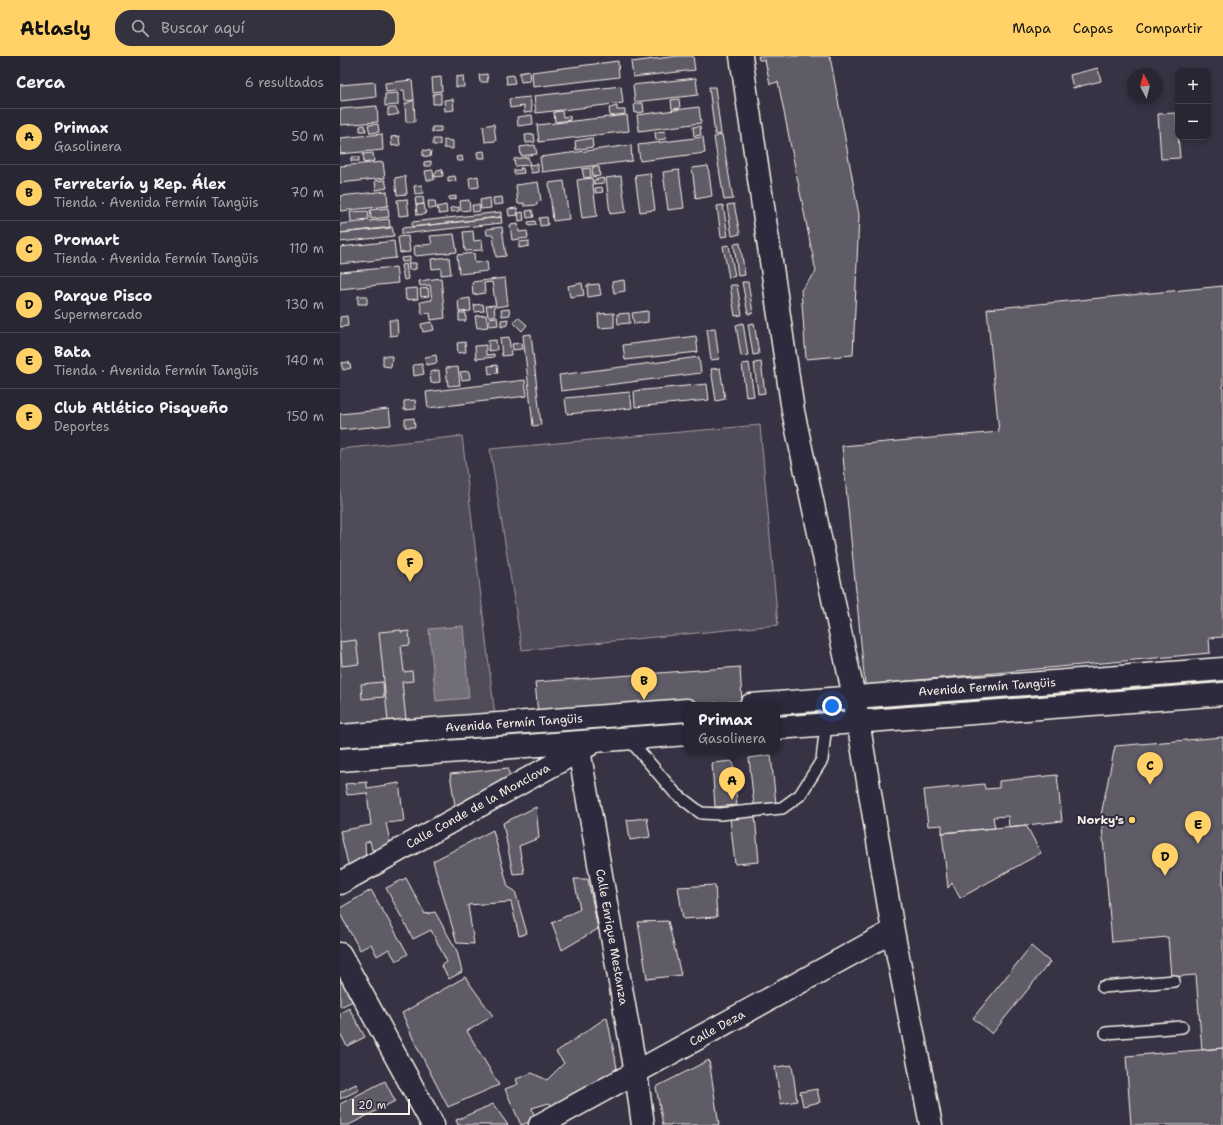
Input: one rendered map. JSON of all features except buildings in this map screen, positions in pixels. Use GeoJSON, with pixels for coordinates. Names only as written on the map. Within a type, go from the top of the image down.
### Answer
{"type":"FeatureCollection","features":[{"type":"Feature","properties":{"kind":"street"},"geometry":{"type":"LineString","coordinates":[[741,56],[793,411],[854,697],[893,931],[931,1125]]}},
{"type":"Feature","properties":{"kind":"street","name":"Avenida Fermín Tangüis"},"geometry":{"type":"LineString","coordinates":[[780,703],[1223,669]]}},
{"type":"Feature","properties":{"kind":"street"},"geometry":{"type":"LineString","coordinates":[[1136,676],[1138,701]]}},
{"type":"Feature","properties":{"kind":"street","name":"Avenida Fermín Tangüis"},"geometry":{"type":"LineString","coordinates":[[780,728],[1223,694]]}},
{"type":"Feature","properties":{"kind":"street","name":"Avenida Fermín Tangüis"},"geometry":{"type":"LineString","coordinates":[[340,736],[684,710]]}},
{"type":"Feature","properties":{"kind":"street"},"geometry":{"type":"LineString","coordinates":[[587,746],[593,717]]}},
{"type":"Feature","properties":{"kind":"street","name":"Avenida Fermín Tangüis"},"geometry":{"type":"LineString","coordinates":[[340,760],[587,746],[629,739],[684,734]]}},
{"type":"Feature","properties":{"kind":"street","name":"Calle Conde de la Monclova"},"geometry":{"type":"LineString","coordinates":[[340,883],[587,746]]}},
{"type":"Feature","properties":{"kind":"street","name":"Calle Enrique Mestanza"},"geometry":{"type":"LineString","coordinates":[[587,746],[643,1125]]}},
{"type":"Feature","properties":{"kind":"street","name":"Calle Deza"},"geometry":{"type":"LineString","coordinates":[[540,1125],[893,931]]}},
{"type":"Feature","properties":{"kind":"street"},"geometry":{"type":"LineString","coordinates":[[340,954],[433,1125]]}},
{"type":"Feature","properties":{"kind":"lane"},"geometry":{"type":"LineString","coordinates":[[629,739],[675,793],[702,813],[720,814],[782,808],[800,795],[822,760],[826,724]]}},
{"type":"Feature","properties":{"kind":"lane"},"geometry":{"type":"LineString","coordinates":[[1102,987],[1174,982]]}},
{"type":"Feature","properties":{"kind":"lane"},"geometry":{"type":"LineString","coordinates":[[1106,1033],[1182,1027]]}},
{"type":"Feature","properties":{"kind":"shaded area"},"geometry":{"type":"Polygon","coordinates":[[[760,425],[778,625],[522,650],[490,449],[760,425]]]}},
{"type":"Feature","properties":{"kind":"shaded area"},"geometry":{"type":"Polygon","coordinates":[[[462,436],[495,716],[340,727],[340,449],[462,436]]]}},
{"type":"Feature","properties":{"kind":"shaded area"},"geometry":{"type":"Polygon","coordinates":[[[463,626],[469,698],[436,701],[429,629],[463,626]]]}},
{"type":"Feature","properties":{"kind":"place","name":"Club Atlético Pisqueño"},"geometry":{"type":"Point","coordinates":[410,582]}},
{"type":"Feature","properties":{"kind":"place","name":"Ferretería y Rep. Álex"},"geometry":{"type":"Point","coordinates":[644,700]}},
{"type":"Feature","properties":{"kind":"place","name":"Promart"},"geometry":{"type":"Point","coordinates":[1150,785]}},
{"type":"Feature","properties":{"kind":"place","name":"Primax"},"geometry":{"type":"Point","coordinates":[732,800]}},
{"type":"Feature","properties":{"kind":"place","name":"Norky's"},"geometry":{"type":"Point","coordinates":[1132,820]}},
{"type":"Feature","properties":{"kind":"place","name":"Bata"},"geometry":{"type":"Point","coordinates":[1198,844]}},
{"type":"Feature","properties":{"kind":"place","name":"Parque Pisco"},"geometry":{"type":"Point","coordinates":[1165,876]}}]}
